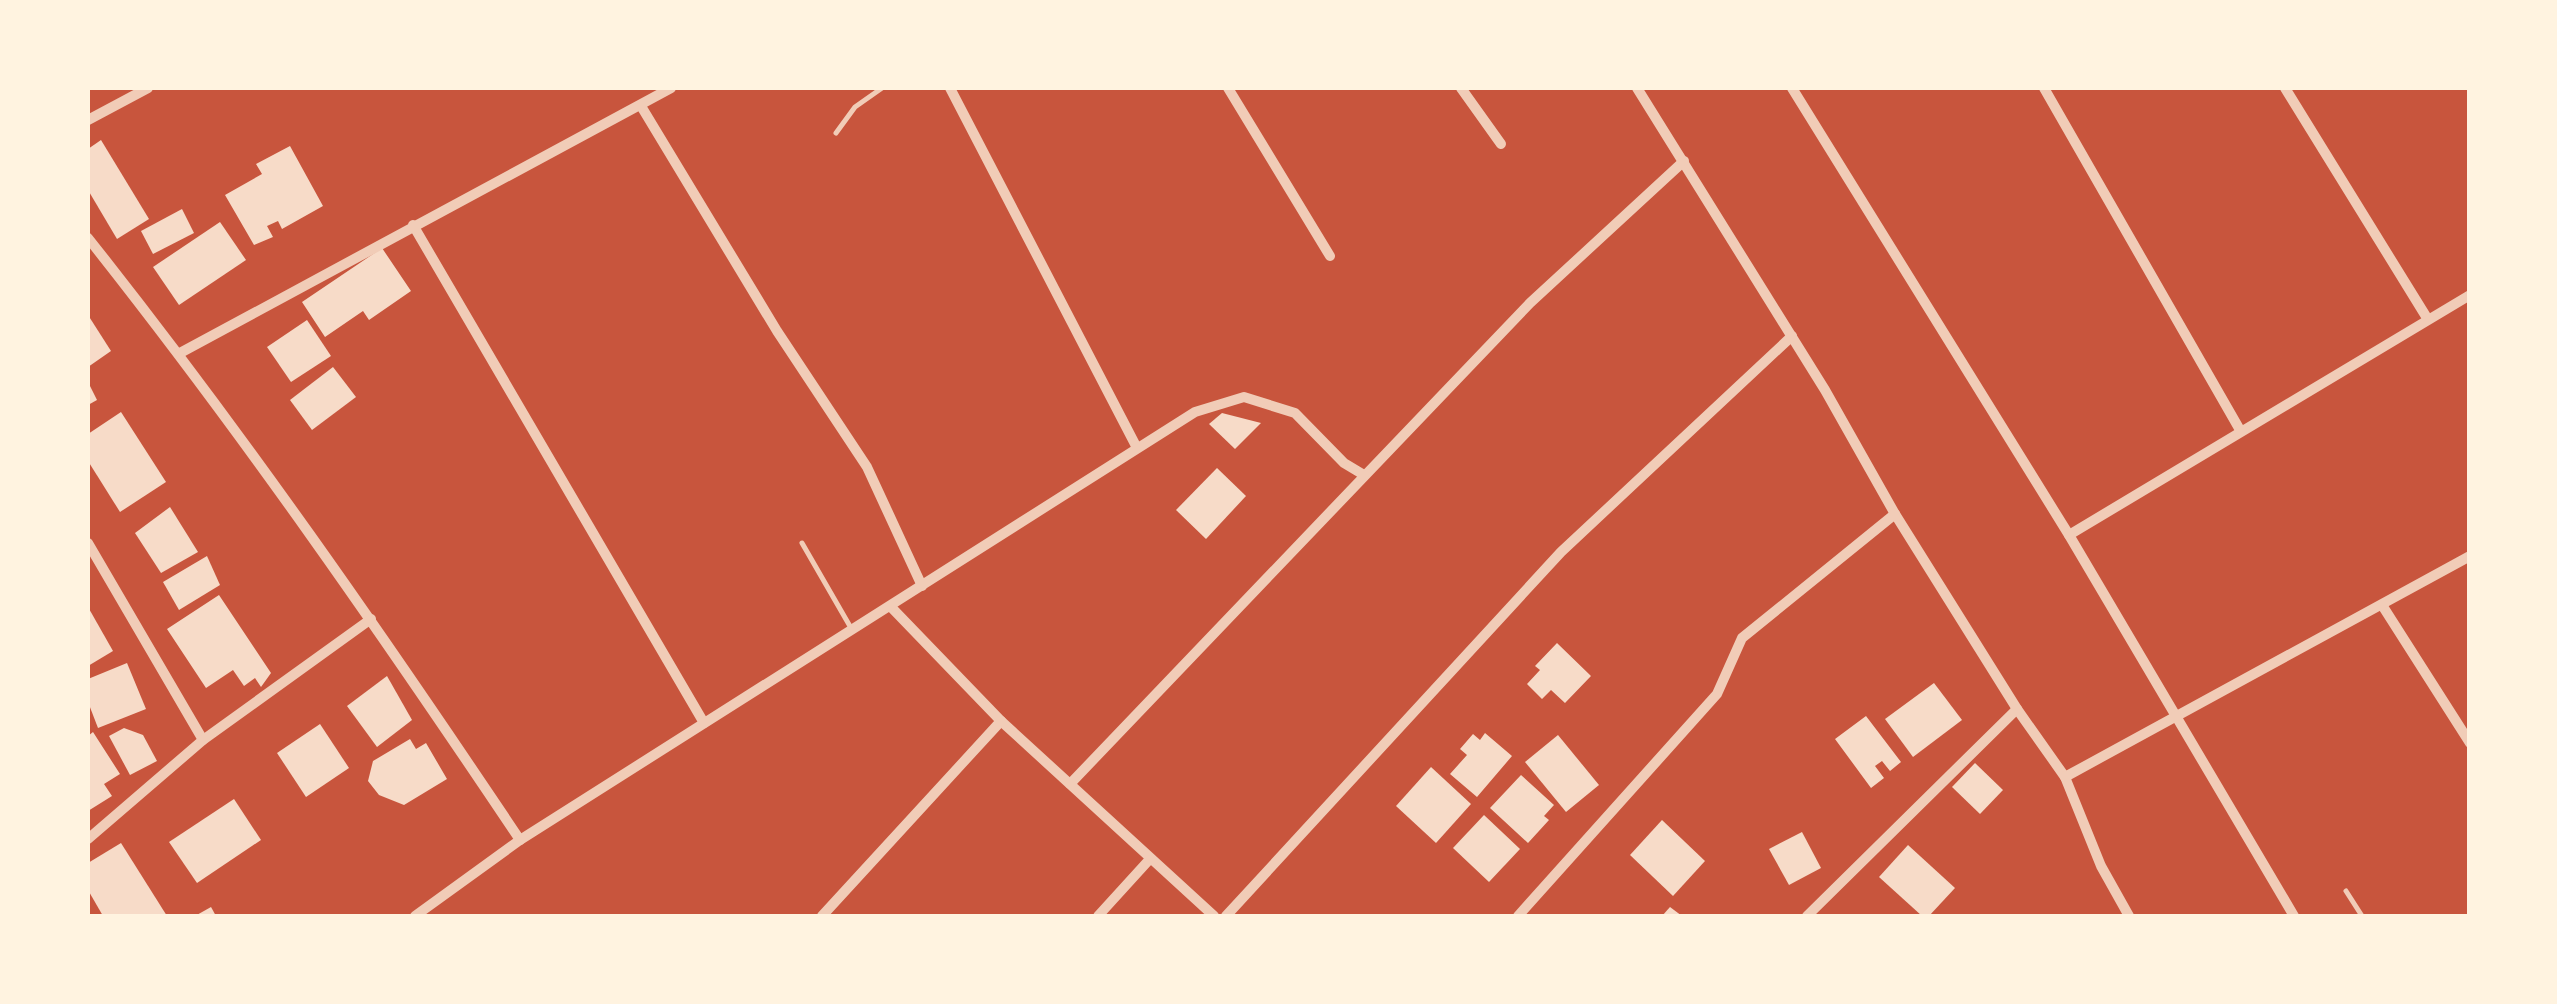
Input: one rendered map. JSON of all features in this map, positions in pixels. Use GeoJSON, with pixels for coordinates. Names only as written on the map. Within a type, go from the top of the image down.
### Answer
{"type":"FeatureCollection","features":[{"type":"Feature","properties":{"kind":"street"},"geometry":{"type":"LineString","coordinates":[[88,106],[91,119],[148,88]]}},
{"type":"Feature","properties":{"kind":"street"},"geometry":{"type":"LineString","coordinates":[[180,353],[672,88]]}},
{"type":"Feature","properties":{"kind":"street"},"geometry":{"type":"LineString","coordinates":[[950,88],[1136,446]]}},
{"type":"Feature","properties":{"kind":"street"},"geometry":{"type":"LineString","coordinates":[[1228,88],[1330,256]]}},
{"type":"Feature","properties":{"kind":"street"},"geometry":{"type":"LineString","coordinates":[[1461,88],[1501,144]]}},
{"type":"Feature","properties":{"kind":"street"},"geometry":{"type":"LineString","coordinates":[[1637,88],[1792,336],[1895,514],[2016,709],[2065,777],[2129,916]]}},
{"type":"Feature","properties":{"kind":"street"},"geometry":{"type":"LineString","coordinates":[[1792,88],[2069,535],[2294,916]]}},
{"type":"Feature","properties":{"kind":"street"},"geometry":{"type":"LineString","coordinates":[[2044,88],[2240,430]]}},
{"type":"Feature","properties":{"kind":"street"},"geometry":{"type":"LineString","coordinates":[[2285,88],[2426,318]]}},
{"type":"Feature","properties":{"kind":"street"},"geometry":{"type":"LineString","coordinates":[[641,106],[752,291],[867,466],[922,586]]}},
{"type":"Feature","properties":{"kind":"street"},"geometry":{"type":"LineString","coordinates":[[1070,784],[1530,303],[1684,161]]}},
{"type":"Feature","properties":{"kind":"street"},"geometry":{"type":"LineString","coordinates":[[413,225],[704,724]]}},
{"type":"Feature","properties":{"kind":"street"},"geometry":{"type":"LineString","coordinates":[[88,238],[180,353],[371,619],[520,840]]}},
{"type":"Feature","properties":{"kind":"street"},"geometry":{"type":"LineString","coordinates":[[2069,535],[2470,295]]}},
{"type":"Feature","properties":{"kind":"street"},"geometry":{"type":"LineString","coordinates":[[1226,916],[1561,552],[1792,336]]}},
{"type":"Feature","properties":{"kind":"street"},"geometry":{"type":"LineString","coordinates":[[415,916],[520,840],[891,607],[1136,446],[1196,412],[1244,396],[1295,413],[1344,462],[1364,475]]}},
{"type":"Feature","properties":{"kind":"street"},"geometry":{"type":"LineString","coordinates":[[1518,916],[1717,694],[1742,638],[1895,514]]}},
{"type":"Feature","properties":{"kind":"street"},"geometry":{"type":"LineString","coordinates":[[88,543],[204,740]]}},
{"type":"Feature","properties":{"kind":"street"},"geometry":{"type":"LineString","coordinates":[[2065,777],[2470,556]]}},
{"type":"Feature","properties":{"kind":"street"},"geometry":{"type":"LineString","coordinates":[[2382,605],[2470,743]]}},
{"type":"Feature","properties":{"kind":"street"},"geometry":{"type":"LineString","coordinates":[[891,607],[1001,721],[1214,916]]}},
{"type":"Feature","properties":{"kind":"street"},"geometry":{"type":"LineString","coordinates":[[88,839],[204,740],[371,619]]}},
{"type":"Feature","properties":{"kind":"street"},"geometry":{"type":"LineString","coordinates":[[1808,916],[2016,709]]}},
{"type":"Feature","properties":{"kind":"street"},"geometry":{"type":"LineString","coordinates":[[822,916],[1001,721]]}},
{"type":"Feature","properties":{"kind":"street"},"geometry":{"type":"LineString","coordinates":[[1098,916],[1149,860]]}},
{"type":"Feature","properties":{"kind":"street"},"geometry":{"type":"LineString","coordinates":[[2112,916],[2122,905]]}},
{"type":"Feature","properties":{"kind":"lane"},"geometry":{"type":"LineString","coordinates":[[836,132],[855,106],[882,88]]}},
{"type":"Feature","properties":{"kind":"lane"},"geometry":{"type":"LineString","coordinates":[[802,543],[852,631]]}},
{"type":"Feature","properties":{"kind":"lane"},"geometry":{"type":"LineString","coordinates":[[2346,892],[2362,916]]}},
{"type":"Feature","properties":{"kind":"building"},"geometry":{"type":"Polygon","coordinates":[[[101,140],[149,219],[117,239],[88,190],[88,149],[101,140]]]}},
{"type":"Feature","properties":{"kind":"building"},"geometry":{"type":"Polygon","coordinates":[[[290,146],[323,206],[282,229],[278,221],[267,226],[273,237],[254,245],[225,195],[262,174],[256,164],[290,146]]]}},
{"type":"Feature","properties":{"kind":"building"},"geometry":{"type":"Polygon","coordinates":[[[182,209],[194,233],[153,254],[141,231],[182,209]]]}},
{"type":"Feature","properties":{"kind":"building"},"geometry":{"type":"Polygon","coordinates":[[[220,222],[246,260],[179,305],[153,267],[220,222]]]}},
{"type":"Feature","properties":{"kind":"building"},"geometry":{"type":"Polygon","coordinates":[[[382,248],[411,291],[369,320],[363,311],[325,337],[302,302],[382,248]]]}},
{"type":"Feature","properties":{"kind":"building"},"geometry":{"type":"Polygon","coordinates":[[[88,315],[111,351],[88,367],[88,315]]]}},
{"type":"Feature","properties":{"kind":"building"},"geometry":{"type":"Polygon","coordinates":[[[307,320],[331,356],[291,382],[267,347],[307,320]]]}},
{"type":"Feature","properties":{"kind":"building"},"geometry":{"type":"Polygon","coordinates":[[[333,367],[356,397],[312,430],[290,400],[333,367]]]}},
{"type":"Feature","properties":{"kind":"building"},"geometry":{"type":"Polygon","coordinates":[[[88,382],[97,400],[88,405],[88,382]]]}},
{"type":"Feature","properties":{"kind":"building"},"geometry":{"type":"Polygon","coordinates":[[[121,412],[166,482],[120,512],[88,461],[88,434],[121,412]]]}},
{"type":"Feature","properties":{"kind":"building"},"geometry":{"type":"Polygon","coordinates":[[[1222,413],[1261,423],[1235,449],[1209,424],[1222,413]]]}},
{"type":"Feature","properties":{"kind":"building"},"geometry":{"type":"Polygon","coordinates":[[[1217,468],[1246,496],[1206,539],[1176,510],[1217,468]]]}},
{"type":"Feature","properties":{"kind":"building"},"geometry":{"type":"Polygon","coordinates":[[[170,507],[198,552],[161,573],[135,533],[170,507]]]}},
{"type":"Feature","properties":{"kind":"building"},"geometry":{"type":"Polygon","coordinates":[[[207,556],[220,585],[179,610],[163,582],[207,556]]]}},
{"type":"Feature","properties":{"kind":"building"},"geometry":{"type":"Polygon","coordinates":[[[219,595],[271,673],[261,687],[255,678],[244,686],[233,670],[206,688],[167,629],[219,595]]]}},
{"type":"Feature","properties":{"kind":"building"},"geometry":{"type":"Polygon","coordinates":[[[88,607],[113,651],[88,666],[88,607]]]}},
{"type":"Feature","properties":{"kind":"building"},"geometry":{"type":"Polygon","coordinates":[[[1557,643],[1591,676],[1565,703],[1551,690],[1542,699],[1527,684],[1540,670],[1535,666],[1557,643]]]}},
{"type":"Feature","properties":{"kind":"building"},"geometry":{"type":"Polygon","coordinates":[[[127,663],[146,709],[98,728],[88,702],[88,679],[127,663]]]}},
{"type":"Feature","properties":{"kind":"building"},"geometry":{"type":"Polygon","coordinates":[[[387,676],[412,720],[377,747],[347,706],[387,676]]]}},
{"type":"Feature","properties":{"kind":"building"},"geometry":{"type":"Polygon","coordinates":[[[1934,683],[1962,720],[1913,757],[1885,719],[1934,683]]]}},
{"type":"Feature","properties":{"kind":"building"},"geometry":{"type":"Polygon","coordinates":[[[1866,716],[1901,762],[1890,771],[1882,761],[1875,766],[1884,778],[1871,788],[1835,739],[1866,716]]]}},
{"type":"Feature","properties":{"kind":"building"},"geometry":{"type":"Polygon","coordinates":[[[320,724],[349,768],[306,797],[277,753],[320,724]]]}},
{"type":"Feature","properties":{"kind":"building"},"geometry":{"type":"Polygon","coordinates":[[[124,728],[143,735],[157,761],[130,775],[109,736],[124,728]]]}},
{"type":"Feature","properties":{"kind":"building"},"geometry":{"type":"Polygon","coordinates":[[[93,732],[120,774],[104,784],[112,796],[88,811],[88,736],[93,732]]]}},
{"type":"Feature","properties":{"kind":"building"},"geometry":{"type":"Polygon","coordinates":[[[1485,733],[1512,756],[1477,797],[1450,774],[1467,755],[1460,749],[1473,734],[1480,740],[1485,733]]]}},
{"type":"Feature","properties":{"kind":"building"},"geometry":{"type":"Polygon","coordinates":[[[1558,735],[1599,785],[1566,812],[1525,762],[1558,735]]]}},
{"type":"Feature","properties":{"kind":"building"},"geometry":{"type":"Polygon","coordinates":[[[410,739],[416,749],[426,743],[447,779],[404,805],[379,795],[368,781],[373,761],[410,739]]]}},
{"type":"Feature","properties":{"kind":"building"},"geometry":{"type":"Polygon","coordinates":[[[1975,763],[2003,790],[1980,814],[1952,787],[1975,763]]]}},
{"type":"Feature","properties":{"kind":"building"},"geometry":{"type":"Polygon","coordinates":[[[1431,767],[1471,804],[1436,843],[1396,806],[1431,767]]]}},
{"type":"Feature","properties":{"kind":"building"},"geometry":{"type":"Polygon","coordinates":[[[1521,775],[1554,805],[1544,816],[1549,820],[1528,843],[1490,808],[1521,775]]]}},
{"type":"Feature","properties":{"kind":"building"},"geometry":{"type":"Polygon","coordinates":[[[234,799],[261,840],[197,883],[169,842],[234,799]]]}},
{"type":"Feature","properties":{"kind":"building"},"geometry":{"type":"Polygon","coordinates":[[[1484,815],[1520,849],[1489,882],[1453,848],[1484,815]]]}},
{"type":"Feature","properties":{"kind":"building"},"geometry":{"type":"Polygon","coordinates":[[[1662,820],[1705,861],[1673,896],[1630,855],[1662,820]]]}},
{"type":"Feature","properties":{"kind":"building"},"geometry":{"type":"Polygon","coordinates":[[[1802,832],[1821,868],[1789,885],[1769,849],[1802,832]]]}},
{"type":"Feature","properties":{"kind":"building"},"geometry":{"type":"Polygon","coordinates":[[[121,843],[167,916],[103,916],[88,890],[88,863],[121,843]]]}},
{"type":"Feature","properties":{"kind":"building"},"geometry":{"type":"Polygon","coordinates":[[[1908,845],[1955,888],[1929,916],[1922,916],[1879,877],[1908,845]]]}},
{"type":"Feature","properties":{"kind":"building"},"geometry":{"type":"Polygon","coordinates":[[[211,907],[216,916],[195,916],[211,907]]]}},
{"type":"Feature","properties":{"kind":"building"},"geometry":{"type":"Polygon","coordinates":[[[1670,907],[1682,916],[1662,916],[1670,907]]]}}]}
